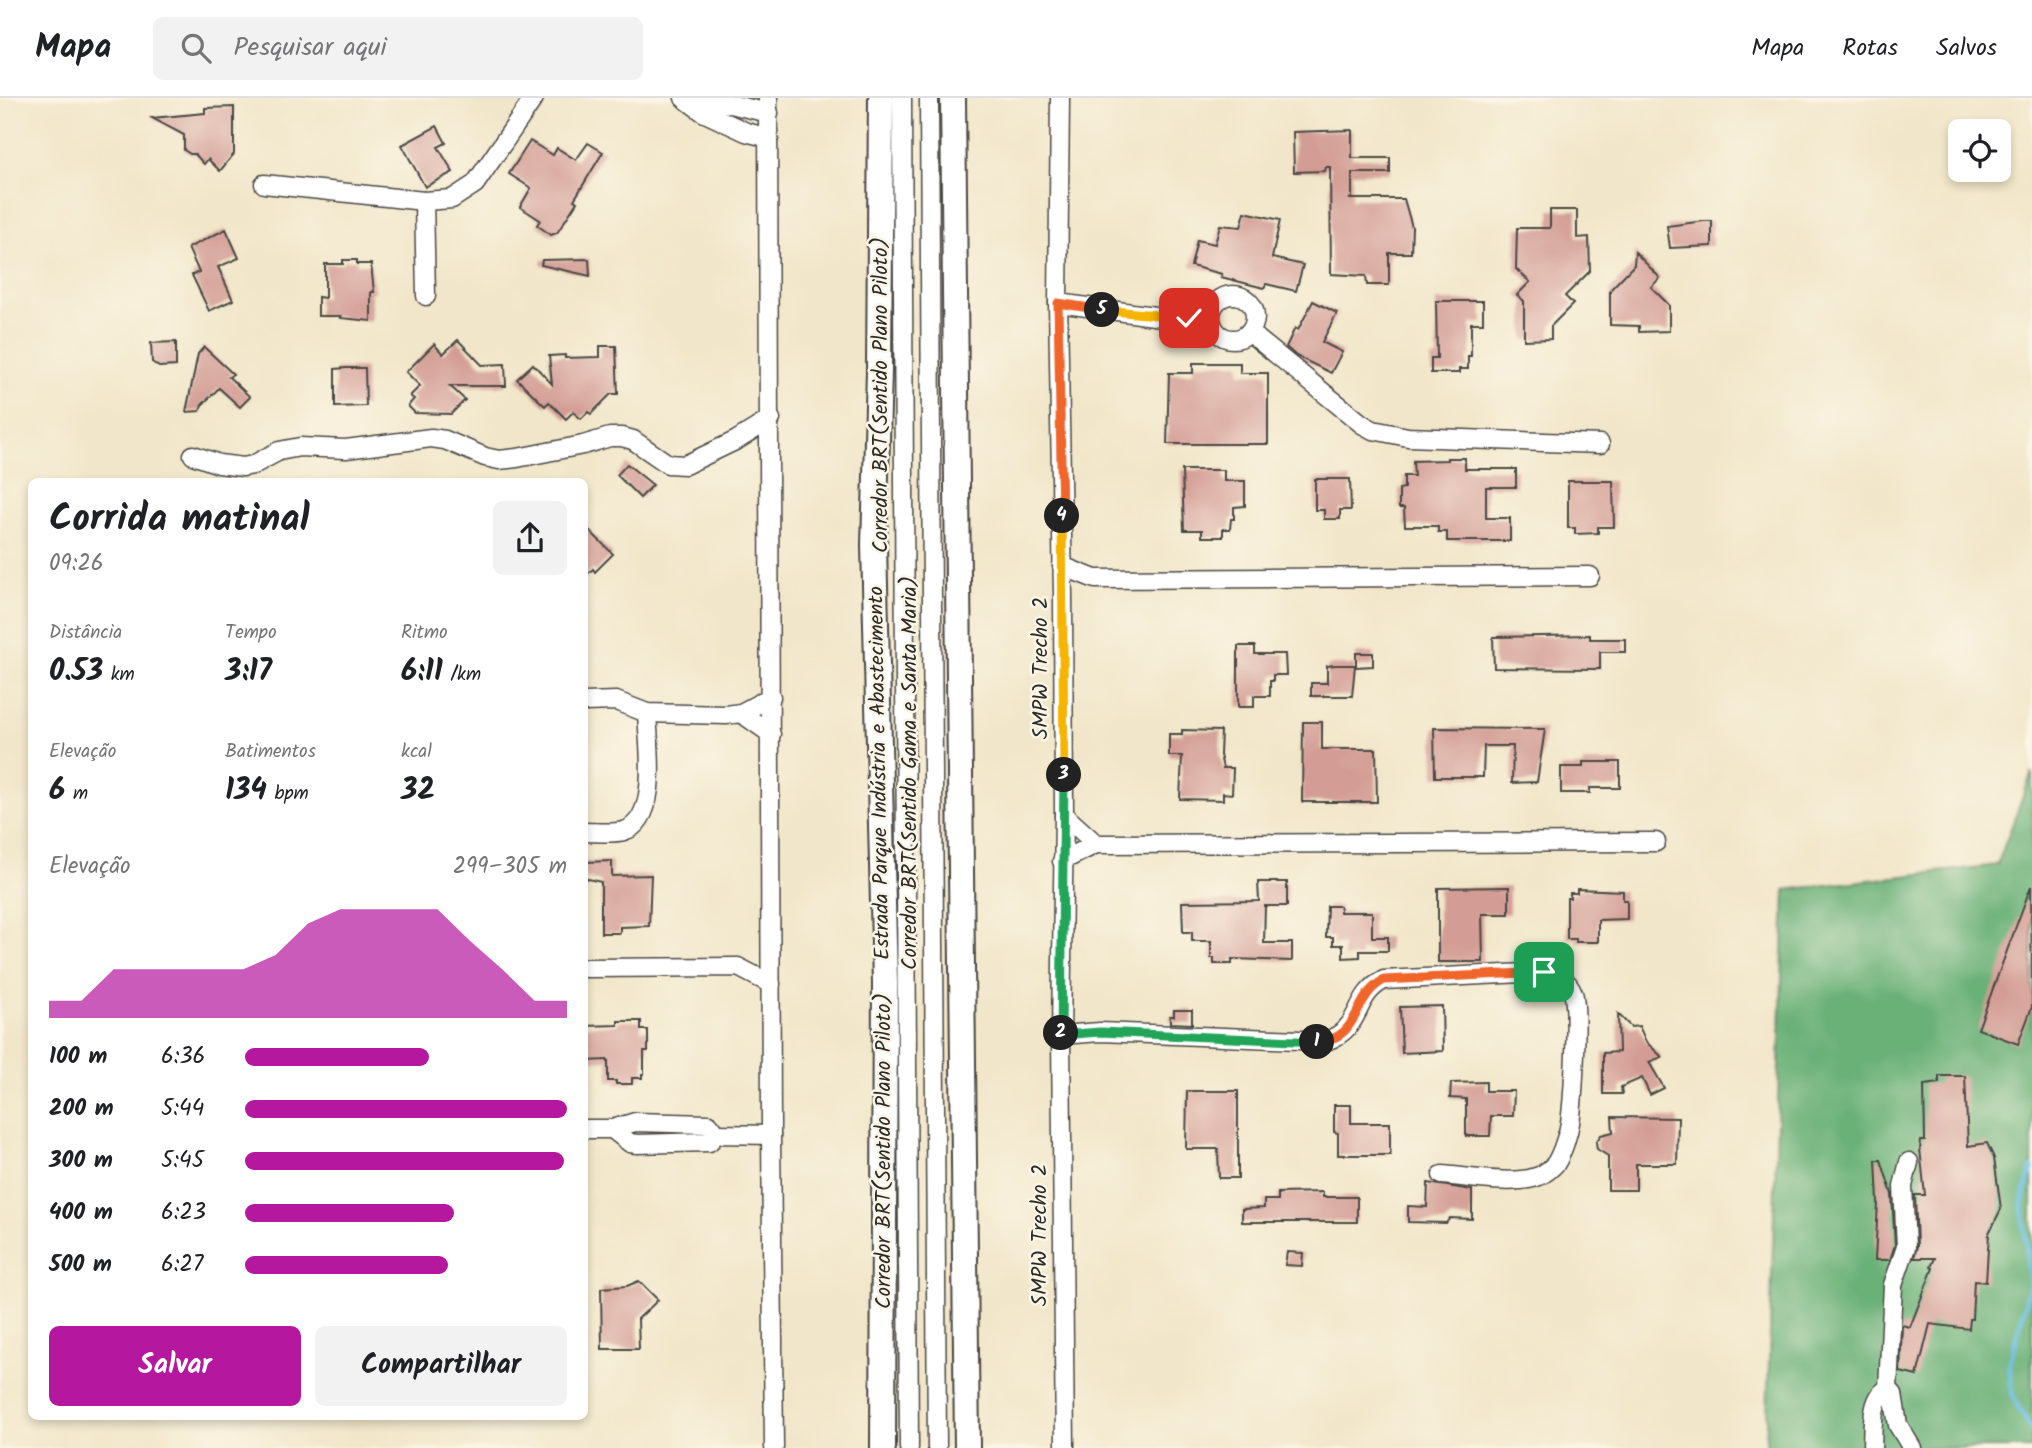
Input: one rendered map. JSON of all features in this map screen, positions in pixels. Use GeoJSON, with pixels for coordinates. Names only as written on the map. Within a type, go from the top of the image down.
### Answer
{"type":"FeatureCollection","features":[{"type":"Feature","properties":{"kind":"highway","name":"Estrada Parque Indústria e Abastecimento"},"geometry":{"type":"LineString","coordinates":[[881,98],[879,371],[874,545],[885,983],[883,1448]]}},
{"type":"Feature","properties":{"kind":"highway"},"geometry":{"type":"LineString","coordinates":[[953,98],[967,1448]]}},
{"type":"Feature","properties":{"kind":"street"},"geometry":{"type":"LineString","coordinates":[[264,184],[424,201],[452,199],[475,184],[534,98]]}},
{"type":"Feature","properties":{"kind":"street"},"geometry":{"type":"LineString","coordinates":[[769,138],[746,132],[703,112],[688,100],[698,98],[768,106],[769,138],[771,419],[774,1448]]}},
{"type":"Feature","properties":{"kind":"street","name":"Corredor BRT(Sentido Plano Piloto)"},"geometry":{"type":"LineString","coordinates":[[902,98],[909,1448]]}},
{"type":"Feature","properties":{"kind":"street","name":"Corredor BRT(Sentido Gama e Santa Maria)"},"geometry":{"type":"LineString","coordinates":[[929,98],[937,1448]]}},
{"type":"Feature","properties":{"kind":"street","name":"SMPW Trecho 2"},"geometry":{"type":"LineString","coordinates":[[1063,102],[1058,303],[1063,594],[1061,1035],[1065,1448]]}},
{"type":"Feature","properties":{"kind":"street"},"geometry":{"type":"LineString","coordinates":[[424,201],[425,296]]}},
{"type":"Feature","properties":{"kind":"street"},"geometry":{"type":"LineString","coordinates":[[1238,295],[1250,303],[1254,310],[1253,326],[1243,337],[1228,339],[1215,331],[1210,316],[1212,309],[1222,298],[1238,295]]}},
{"type":"Feature","properties":{"kind":"street"},"geometry":{"type":"LineString","coordinates":[[1058,303],[1169,318],[1210,316]]}},
{"type":"Feature","properties":{"kind":"street"},"geometry":{"type":"LineString","coordinates":[[1249,332],[1362,424],[1373,430],[1408,437],[1600,444]]}},
{"type":"Feature","properties":{"kind":"street"},"geometry":{"type":"LineString","coordinates":[[193,455],[219,464],[243,467],[253,465],[279,451],[300,447],[346,449],[431,438],[445,440],[499,460],[526,457],[610,437],[632,440],[668,464],[685,466],[737,440],[771,419]]}},
{"type":"Feature","properties":{"kind":"street"},"geometry":{"type":"LineString","coordinates":[[1062,566],[1095,579],[1590,576]]}},
{"type":"Feature","properties":{"kind":"street"},"geometry":{"type":"LineString","coordinates":[[1063,594],[1095,579]]}},
{"type":"Feature","properties":{"kind":"street"},"geometry":{"type":"LineString","coordinates":[[588,702],[616,701],[647,713],[726,715],[741,713],[771,697]]}},
{"type":"Feature","properties":{"kind":"street"},"geometry":{"type":"LineString","coordinates":[[588,832],[624,831],[645,812],[649,778],[647,713]]}},
{"type":"Feature","properties":{"kind":"street"},"geometry":{"type":"LineString","coordinates":[[741,713],[771,734]]}},
{"type":"Feature","properties":{"kind":"street"},"geometry":{"type":"LineString","coordinates":[[1064,815],[1096,844]]}},
{"type":"Feature","properties":{"kind":"street"},"geometry":{"type":"LineString","coordinates":[[1062,861],[1096,844],[1656,842]]}},
{"type":"Feature","properties":{"kind":"street"},"geometry":{"type":"LineString","coordinates":[[588,968],[738,967],[771,954]]}},
{"type":"Feature","properties":{"kind":"street"},"geometry":{"type":"LineString","coordinates":[[738,967],[771,984]]}},
{"type":"Feature","properties":{"kind":"street"},"geometry":{"type":"LineString","coordinates":[[1061,1035],[1100,1032],[1326,1041],[1339,1037],[1352,1025],[1370,989],[1384,980],[1544,972],[1557,975],[1567,982],[1573,994],[1576,1014],[1570,1123],[1558,1160],[1538,1177],[1517,1180],[1442,1175]]}},
{"type":"Feature","properties":{"kind":"street"},"geometry":{"type":"LineString","coordinates":[[588,1129],[612,1129],[635,1122],[709,1124],[717,1134],[771,1135]]}},
{"type":"Feature","properties":{"kind":"street"},"geometry":{"type":"LineString","coordinates":[[1896,1448],[1898,1426],[1893,1394],[1888,1389],[1894,1285],[1906,1247],[1903,1186],[1909,1162]]}},
{"type":"Feature","properties":{"kind":"street"},"geometry":{"type":"LineString","coordinates":[[1872,1448],[1876,1405],[1880,1394],[1888,1389]]}},
{"type":"Feature","properties":{"kind":"street"},"geometry":{"type":"LineString","coordinates":[[1898,1426],[1912,1448]]}},
{"type":"Feature","properties":{"kind":"green space"},"geometry":{"type":"Polygon","coordinates":[[[2032,772],[2032,1448],[1766,1448],[1785,890],[1997,865],[2032,772]]]}},
{"type":"Feature","properties":{"kind":"building"},"geometry":{"type":"Polygon","coordinates":[[[234,107],[234,154],[220,171],[208,159],[204,164],[195,154],[184,150],[184,135],[152,118],[205,113],[205,108],[234,107]]]}},
{"type":"Feature","properties":{"kind":"building"},"geometry":{"type":"Polygon","coordinates":[[[437,126],[446,143],[438,147],[453,172],[425,187],[402,145],[437,126]]]}},
{"type":"Feature","properties":{"kind":"building"},"geometry":{"type":"Polygon","coordinates":[[[1352,130],[1352,158],[1390,158],[1390,173],[1352,173],[1352,198],[1349,199],[1404,199],[1412,227],[1411,253],[1389,253],[1389,285],[1367,285],[1366,276],[1331,274],[1330,167],[1326,167],[1325,171],[1294,172],[1293,132],[1352,130]]]}},
{"type":"Feature","properties":{"kind":"building"},"geometry":{"type":"Polygon","coordinates":[[[530,141],[553,155],[557,148],[576,160],[588,143],[603,152],[574,200],[577,202],[557,233],[551,235],[537,225],[540,220],[520,207],[531,188],[509,174],[530,141]]]}},
{"type":"Feature","properties":{"kind":"building"},"geometry":{"type":"Polygon","coordinates":[[[1550,210],[1577,210],[1577,238],[1589,237],[1590,271],[1565,296],[1573,304],[1551,326],[1551,339],[1524,340],[1524,301],[1517,295],[1530,282],[1516,269],[1517,228],[1550,228],[1550,210]]]}},
{"type":"Feature","properties":{"kind":"building"},"geometry":{"type":"Polygon","coordinates":[[[1245,212],[1280,220],[1272,258],[1303,265],[1296,291],[1266,284],[1264,288],[1191,266],[1197,240],[1215,244],[1220,225],[1241,227],[1245,212]]]}},
{"type":"Feature","properties":{"kind":"building"},"geometry":{"type":"Polygon","coordinates":[[[1712,221],[1712,246],[1670,248],[1667,226],[1712,221]]]}},
{"type":"Feature","properties":{"kind":"building"},"geometry":{"type":"Polygon","coordinates":[[[226,229],[239,258],[218,267],[233,300],[209,311],[192,275],[199,272],[188,248],[226,229]]]}},
{"type":"Feature","properties":{"kind":"building"},"geometry":{"type":"Polygon","coordinates":[[[1635,252],[1660,278],[1651,287],[1669,305],[1669,331],[1639,332],[1639,326],[1610,325],[1610,290],[1634,265],[1635,252]]]}},
{"type":"Feature","properties":{"kind":"building"},"geometry":{"type":"Polygon","coordinates":[[[589,259],[590,276],[541,265],[542,260],[589,259]]]}},
{"type":"Feature","properties":{"kind":"building"},"geometry":{"type":"Polygon","coordinates":[[[343,260],[371,264],[374,292],[371,292],[371,321],[340,318],[341,316],[318,316],[318,297],[325,298],[325,264],[343,264],[343,260]]]}},
{"type":"Feature","properties":{"kind":"building"},"geometry":{"type":"Polygon","coordinates":[[[1313,301],[1337,313],[1322,342],[1342,352],[1331,373],[1296,356],[1286,347],[1313,301]]]}},
{"type":"Feature","properties":{"kind":"building"},"geometry":{"type":"Polygon","coordinates":[[[1436,301],[1483,301],[1483,323],[1471,323],[1471,356],[1468,356],[1468,369],[1459,369],[1459,373],[1431,373],[1431,358],[1437,358],[1436,301]]]}},
{"type":"Feature","properties":{"kind":"building"},"geometry":{"type":"Polygon","coordinates":[[[458,340],[482,365],[505,364],[506,386],[450,386],[465,400],[451,414],[415,413],[408,406],[414,399],[410,396],[420,386],[406,372],[434,344],[443,354],[458,340]]]}},
{"type":"Feature","properties":{"kind":"building"},"geometry":{"type":"Polygon","coordinates":[[[176,342],[176,366],[159,367],[152,362],[151,343],[176,342]]]}},
{"type":"Feature","properties":{"kind":"building"},"geometry":{"type":"Polygon","coordinates":[[[600,346],[616,346],[618,394],[611,394],[591,414],[588,412],[581,419],[573,412],[566,419],[549,402],[545,406],[517,379],[533,364],[552,384],[549,356],[600,357],[600,346]]]}},
{"type":"Feature","properties":{"kind":"building"},"geometry":{"type":"Polygon","coordinates":[[[204,347],[233,374],[229,377],[250,397],[240,407],[219,388],[202,405],[200,411],[186,412],[198,354],[204,347]]]}},
{"type":"Feature","properties":{"kind":"building"},"geometry":{"type":"Polygon","coordinates":[[[1193,363],[1240,363],[1240,373],[1268,373],[1268,444],[1167,444],[1169,373],[1193,373],[1193,363]]]}},
{"type":"Feature","properties":{"kind":"building"},"geometry":{"type":"Polygon","coordinates":[[[365,368],[366,406],[335,407],[335,369],[365,368]]]}},
{"type":"Feature","properties":{"kind":"building"},"geometry":{"type":"Polygon","coordinates":[[[1465,458],[1465,469],[1516,469],[1516,487],[1486,487],[1486,518],[1510,518],[1510,541],[1447,541],[1447,532],[1438,532],[1438,526],[1405,526],[1404,508],[1399,508],[1399,489],[1404,488],[1404,476],[1414,476],[1413,461],[1465,458]]]}},
{"type":"Feature","properties":{"kind":"building"},"geometry":{"type":"Polygon","coordinates":[[[627,464],[653,485],[640,498],[617,475],[627,464]]]}},
{"type":"Feature","properties":{"kind":"building"},"geometry":{"type":"Polygon","coordinates":[[[1182,470],[1224,470],[1224,481],[1245,481],[1245,506],[1234,507],[1234,519],[1231,519],[1230,529],[1223,529],[1223,537],[1202,537],[1202,530],[1184,530],[1182,470]]]}},
{"type":"Feature","properties":{"kind":"building"},"geometry":{"type":"Polygon","coordinates":[[[1315,479],[1350,479],[1351,510],[1340,510],[1340,519],[1324,519],[1324,510],[1315,510],[1315,479]]]}},
{"type":"Feature","properties":{"kind":"building"},"geometry":{"type":"Polygon","coordinates":[[[1568,481],[1613,481],[1614,527],[1598,527],[1598,533],[1575,534],[1575,528],[1568,528],[1568,481]]]}},
{"type":"Feature","properties":{"kind":"building"},"geometry":{"type":"Polygon","coordinates":[[[588,529],[613,554],[595,572],[593,569],[588,573],[588,529]]]}},
{"type":"Feature","properties":{"kind":"building"},"geometry":{"type":"Polygon","coordinates":[[[1590,635],[1590,639],[1625,639],[1625,652],[1600,652],[1600,669],[1494,668],[1493,637],[1590,635]]]}},
{"type":"Feature","properties":{"kind":"building"},"geometry":{"type":"Polygon","coordinates":[[[1238,646],[1255,646],[1255,654],[1285,654],[1286,675],[1273,675],[1273,681],[1270,681],[1270,696],[1254,696],[1254,707],[1238,707],[1238,646]]]}},
{"type":"Feature","properties":{"kind":"building"},"geometry":{"type":"Polygon","coordinates":[[[1356,653],[1373,653],[1373,666],[1356,667],[1356,653]]]}},
{"type":"Feature","properties":{"kind":"building"},"geometry":{"type":"Polygon","coordinates":[[[1355,665],[1352,696],[1311,696],[1311,683],[1327,683],[1327,666],[1355,665]]]}},
{"type":"Feature","properties":{"kind":"building"},"geometry":{"type":"Polygon","coordinates":[[[1303,722],[1322,722],[1322,749],[1376,749],[1377,802],[1302,802],[1303,722]]]}},
{"type":"Feature","properties":{"kind":"building"},"geometry":{"type":"Polygon","coordinates":[[[1434,728],[1545,729],[1537,782],[1512,783],[1513,746],[1484,746],[1483,777],[1435,777],[1434,728]]]}},
{"type":"Feature","properties":{"kind":"building"},"geometry":{"type":"Polygon","coordinates":[[[1182,730],[1221,731],[1220,755],[1223,768],[1233,768],[1232,794],[1223,793],[1223,800],[1180,799],[1182,756],[1169,756],[1169,734],[1182,734],[1182,730]]]}},
{"type":"Feature","properties":{"kind":"building"},"geometry":{"type":"Polygon","coordinates":[[[1583,762],[1620,762],[1620,788],[1590,788],[1590,793],[1561,793],[1561,767],[1583,767],[1583,762]]]}},
{"type":"Feature","properties":{"kind":"building"},"geometry":{"type":"Polygon","coordinates":[[[612,861],[612,876],[651,875],[649,926],[620,927],[620,933],[601,933],[601,882],[588,879],[588,862],[612,861]]]}},
{"type":"Feature","properties":{"kind":"building"},"geometry":{"type":"Polygon","coordinates":[[[1258,882],[1287,882],[1287,906],[1265,906],[1264,943],[1292,943],[1292,961],[1232,959],[1232,964],[1214,964],[1214,958],[1211,958],[1211,941],[1192,941],[1192,932],[1183,932],[1182,902],[1259,901],[1258,882]]]}},
{"type":"Feature","properties":{"kind":"building"},"geometry":{"type":"Polygon","coordinates":[[[2031,886],[2032,1007],[2018,1044],[1978,1029],[2031,886]]]}},
{"type":"Feature","properties":{"kind":"building"},"geometry":{"type":"Polygon","coordinates":[[[1509,887],[1509,914],[1482,914],[1483,962],[1438,962],[1438,888],[1509,887]]]}},
{"type":"Feature","properties":{"kind":"building"},"geometry":{"type":"Polygon","coordinates":[[[1577,889],[1623,891],[1623,900],[1627,900],[1627,919],[1598,920],[1598,942],[1576,942],[1576,939],[1567,939],[1567,898],[1570,898],[1570,893],[1577,893],[1577,889]]]}},
{"type":"Feature","properties":{"kind":"building"},"geometry":{"type":"Polygon","coordinates":[[[1327,906],[1340,906],[1340,912],[1372,912],[1372,937],[1388,937],[1388,951],[1360,951],[1360,957],[1343,958],[1343,945],[1333,945],[1333,937],[1326,937],[1327,906]]]}},
{"type":"Feature","properties":{"kind":"building"},"geometry":{"type":"Polygon","coordinates":[[[1442,1006],[1443,1051],[1402,1053],[1400,1007],[1442,1006]]]}},
{"type":"Feature","properties":{"kind":"building"},"geometry":{"type":"Polygon","coordinates":[[[1174,1010],[1192,1010],[1192,1024],[1170,1023],[1174,1010]]]}},
{"type":"Feature","properties":{"kind":"building"},"geometry":{"type":"Polygon","coordinates":[[[1618,1014],[1631,1027],[1639,1026],[1646,1042],[1662,1057],[1649,1062],[1664,1088],[1650,1095],[1642,1078],[1621,1087],[1622,1094],[1603,1094],[1603,1053],[1619,1052],[1618,1014]]]}},
{"type":"Feature","properties":{"kind":"building"},"geometry":{"type":"Polygon","coordinates":[[[618,1021],[641,1021],[641,1030],[648,1030],[644,1074],[642,1078],[632,1078],[632,1084],[608,1081],[608,1060],[588,1061],[588,1026],[618,1025],[618,1021]]]}},
{"type":"Feature","properties":{"kind":"building"},"geometry":{"type":"Polygon","coordinates":[[[1939,1076],[1965,1076],[1968,1146],[1987,1143],[1994,1158],[2001,1209],[1989,1233],[1986,1282],[1974,1281],[1969,1329],[1930,1324],[1917,1376],[1900,1372],[1902,1325],[1910,1327],[1935,1258],[1914,1258],[1917,1246],[1915,1195],[1925,1195],[1920,1149],[1921,1141],[1925,1141],[1924,1085],[1939,1083],[1939,1076]]]}},
{"type":"Feature","properties":{"kind":"building"},"geometry":{"type":"Polygon","coordinates":[[[1486,1082],[1486,1091],[1514,1091],[1513,1116],[1491,1116],[1490,1136],[1466,1136],[1466,1099],[1450,1098],[1451,1083],[1486,1082]]]}},
{"type":"Feature","properties":{"kind":"building"},"geometry":{"type":"Polygon","coordinates":[[[1187,1091],[1238,1091],[1238,1178],[1219,1178],[1218,1149],[1186,1149],[1187,1091]]]}},
{"type":"Feature","properties":{"kind":"building"},"geometry":{"type":"Polygon","coordinates":[[[1334,1105],[1351,1105],[1351,1123],[1390,1123],[1390,1155],[1338,1155],[1338,1133],[1334,1132],[1334,1105]]]}},
{"type":"Feature","properties":{"kind":"building"},"geometry":{"type":"Polygon","coordinates":[[[1612,1117],[1678,1118],[1677,1164],[1636,1164],[1636,1190],[1608,1190],[1608,1156],[1597,1149],[1596,1142],[1601,1135],[1613,1132],[1612,1117]]]}},
{"type":"Feature","properties":{"kind":"building"},"geometry":{"type":"Polygon","coordinates":[[[1876,1160],[1881,1160],[1892,1194],[1895,1245],[1890,1260],[1875,1260],[1878,1202],[1876,1160]]]}},
{"type":"Feature","properties":{"kind":"building"},"geometry":{"type":"Polygon","coordinates":[[[1428,1183],[1472,1190],[1472,1219],[1450,1218],[1446,1223],[1408,1222],[1408,1206],[1427,1207],[1428,1183]]]}},
{"type":"Feature","properties":{"kind":"building"},"geometry":{"type":"Polygon","coordinates":[[[1323,1192],[1323,1197],[1357,1197],[1357,1222],[1242,1222],[1242,1209],[1264,1208],[1264,1200],[1278,1200],[1278,1193],[1323,1192]]]}},
{"type":"Feature","properties":{"kind":"building"},"geometry":{"type":"Polygon","coordinates":[[[1287,1252],[1303,1253],[1302,1266],[1285,1265],[1287,1252]]]}},
{"type":"Feature","properties":{"kind":"building"},"geometry":{"type":"Polygon","coordinates":[[[639,1281],[658,1300],[638,1319],[639,1349],[602,1349],[601,1288],[627,1286],[639,1281]]]}},
{"type":"Feature","properties":{"kind":"waterway"},"geometry":{"type":"LineString","coordinates":[[2032,1168],[2022,1202],[2030,1285],[2009,1366],[2013,1397],[2032,1431]]}},
{"type":"Feature","properties":{"kind":"route"},"geometry":{"type":"LineString","coordinates":[[1189,318],[1106,311],[1058,303],[1064,815],[1061,1035],[1100,1032],[1326,1041],[1339,1037],[1352,1025],[1370,989],[1384,980],[1544,972]]}}]}
